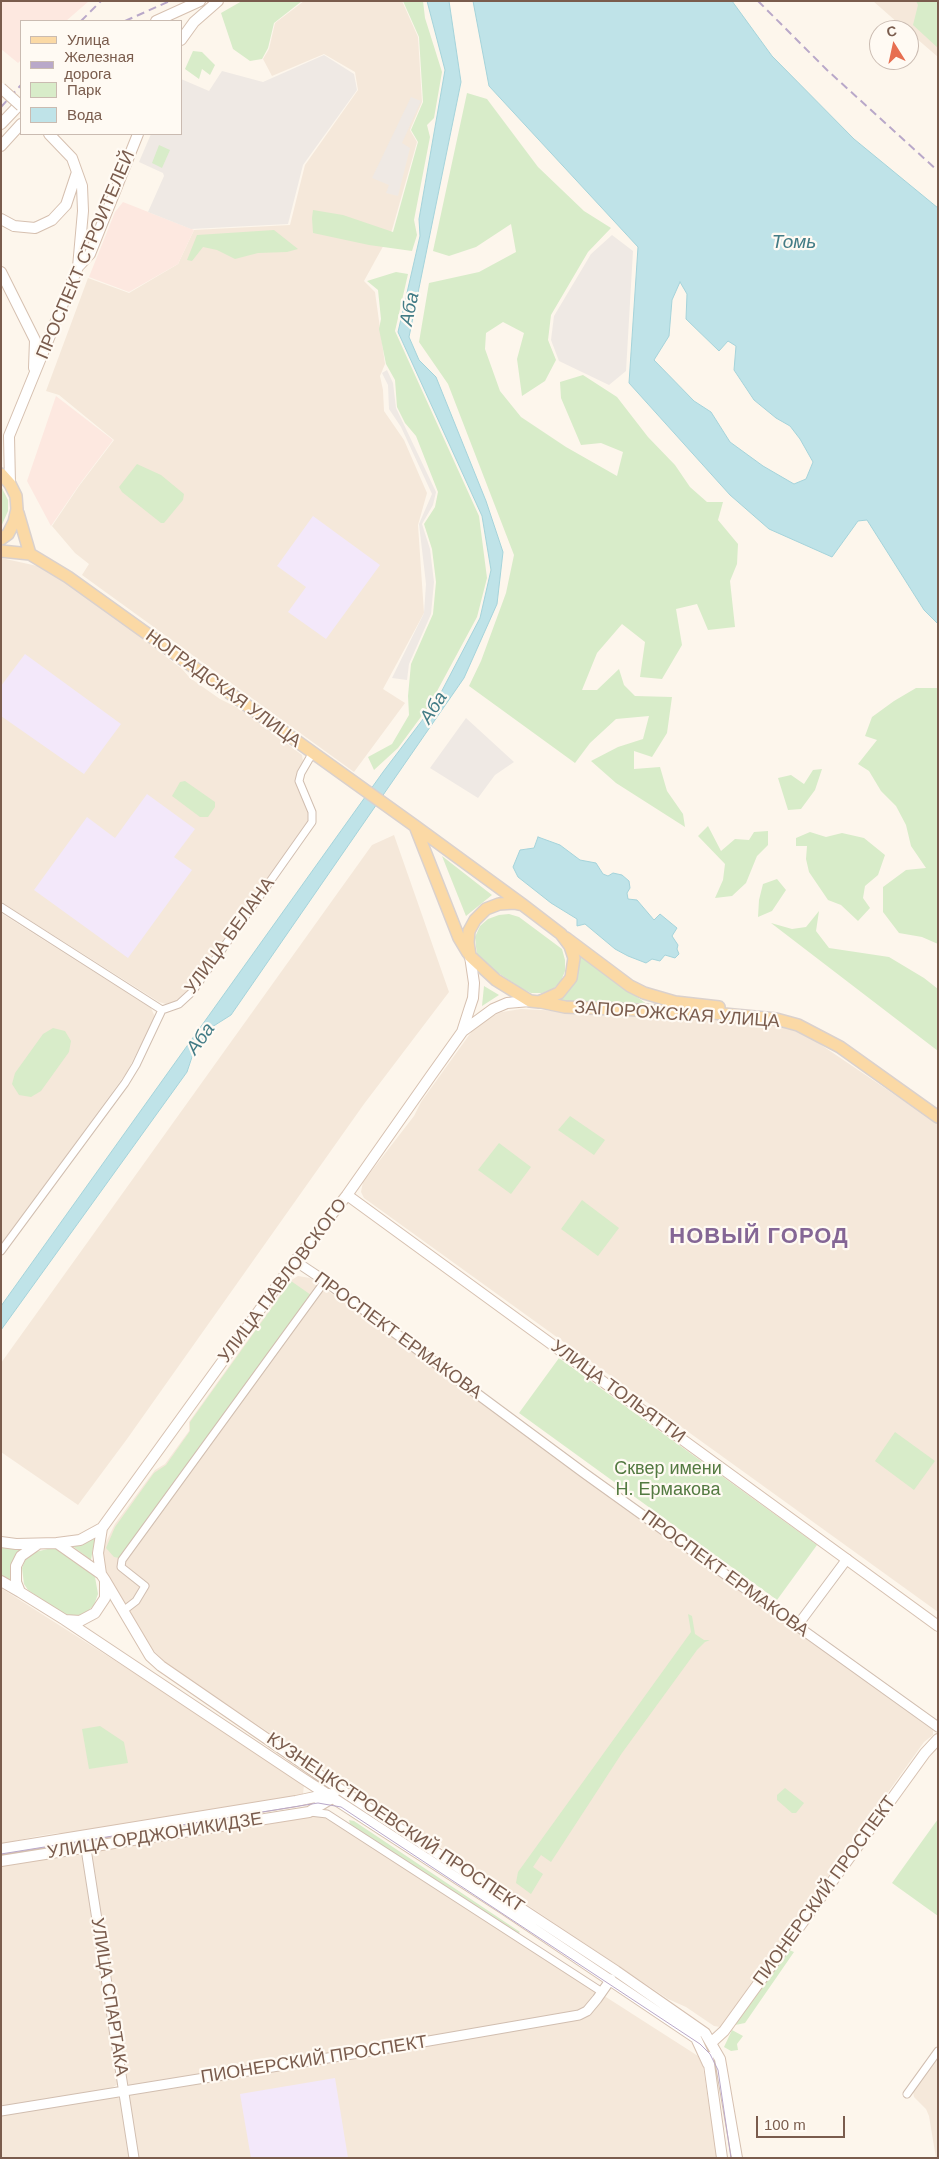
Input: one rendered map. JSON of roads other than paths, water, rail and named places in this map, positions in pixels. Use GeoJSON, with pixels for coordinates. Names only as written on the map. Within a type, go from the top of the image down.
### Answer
{"type":"FeatureCollection","features":[{"type":"Feature","properties":{"kind":"main road"},"geometry":{"type":"LineString","coordinates":[[158,20],[200,1]]}},
{"type":"Feature","properties":{"kind":"main road"},"geometry":{"type":"LineString","coordinates":[[182,38],[194,22],[218,1]]}},
{"type":"Feature","properties":{"kind":"main road"},"geometry":{"type":"LineString","coordinates":[[180,11],[194,22]]}},
{"type":"Feature","properties":{"kind":"main road"},"geometry":{"type":"LineString","coordinates":[[1,88],[20,104]]}},
{"type":"Feature","properties":{"kind":"main road"},"geometry":{"type":"LineString","coordinates":[[1,124],[20,106]]}},
{"type":"Feature","properties":{"kind":"main road"},"geometry":{"type":"LineString","coordinates":[[1,146],[20,125]]}},
{"type":"Feature","properties":{"kind":"main road"},"geometry":{"type":"LineString","coordinates":[[50,135],[72,158],[82,186],[83,211],[78,267]]}},
{"type":"Feature","properties":{"kind":"main road","name":"ПРОСПЕКТ СТРОИТЕЛЕЙ"},"geometry":{"type":"LineString","coordinates":[[9,436],[78,267],[90,254],[138,135]]}},
{"type":"Feature","properties":{"kind":"main road"},"geometry":{"type":"LineString","coordinates":[[1,219],[14,226],[35,228],[52,220],[66,205],[77,172]]}},
{"type":"Feature","properties":{"kind":"main road"},"geometry":{"type":"LineString","coordinates":[[1,272],[34,340],[34,376]]}},
{"type":"Feature","properties":{"kind":"main road"},"geometry":{"type":"LineString","coordinates":[[1,443],[9,436]]}},
{"type":"Feature","properties":{"kind":"main road"},"geometry":{"type":"LineString","coordinates":[[9,436],[10,484]]}},
{"type":"Feature","properties":{"kind":"main road"},"geometry":{"type":"LineString","coordinates":[[1,474],[10,484],[16,496],[17,509],[30,554],[1,551]]}},
{"type":"Feature","properties":{"kind":"main road"},"geometry":{"type":"LineString","coordinates":[[1,539],[8,534],[14,522],[17,509]]}},
{"type":"Feature","properties":{"kind":"main road","name":"НОГРАДСКАЯ УЛИЦА"},"geometry":{"type":"LineString","coordinates":[[30,554],[75,582],[523,905]]}},
{"type":"Feature","properties":{"kind":"main road"},"geometry":{"type":"LineString","coordinates":[[415,826],[459,938],[470,956],[496,980],[535,1001],[559,993],[571,978],[574,958],[570,946],[561,934],[523,905],[514,903],[499,904],[486,909],[475,920],[469,931],[470,956]]}},
{"type":"Feature","properties":{"kind":"main road","name":"ЗАПОРОЖСКАЯ УЛИЦА"},"geometry":{"type":"LineString","coordinates":[[561,934],[630,986],[656,997],[777,1013],[800,1018],[825,1029],[938,1107]]}},
{"type":"Feature","properties":{"kind":"main road","name":"УЛИЦА ПАВЛОВСКОГО"},"geometry":{"type":"LineString","coordinates":[[57,1543],[80,1540],[102,1528],[295,1262],[347,1195],[462,1032],[473,998],[474,983],[470,956]]}},
{"type":"Feature","properties":{"kind":"main road","name":"УЛИЦА ПАВЛОВСКОГО"},"geometry":{"type":"LineString","coordinates":[[462,1032],[493,1009],[507,1003],[535,1001]]}},
{"type":"Feature","properties":{"kind":"main road","name":"ЗАПОРОЖСКАЯ УЛИЦА"},"geometry":{"type":"LineString","coordinates":[[535,1001],[565,1007],[776,1019],[798,1025],[840,1047],[938,1117]]}},
{"type":"Feature","properties":{"kind":"main road","name":"УЛИЦА ТОЛЬЯТТИ"},"geometry":{"type":"LineString","coordinates":[[347,1195],[938,1626]]}},
{"type":"Feature","properties":{"kind":"main road","name":"УЛИЦА ПАВЛОВСКОГО"},"geometry":{"type":"LineString","coordinates":[[102,1528],[98,1553],[103,1577]]}},
{"type":"Feature","properties":{"kind":"main road"},"geometry":{"type":"LineString","coordinates":[[1,1542],[57,1543],[103,1577],[104,1598],[95,1613],[80,1621],[65,1620],[1,1581]]}},
{"type":"Feature","properties":{"kind":"main road"},"geometry":{"type":"LineString","coordinates":[[20,1592],[16,1582],[16,1566],[21,1556],[38,1544]]}},
{"type":"Feature","properties":{"kind":"main road","name":"КУЗНЕЦКСТРОЕВСКИЙ ПРОСПЕКТ"},"geometry":{"type":"LineString","coordinates":[[103,1577],[150,1656],[161,1666],[328,1780],[433,1857]]}},
{"type":"Feature","properties":{"kind":"main road","name":"КУЗНЕЦКСТРОЕВСКИЙ ПРОСПЕКТ"},"geometry":{"type":"LineString","coordinates":[[65,1620],[342,1804],[433,1857],[614,1975],[659,2000],[705,2033],[712,2042],[720,2059]]}},
{"type":"Feature","properties":{"kind":"main road","name":"ПИОНЕРСКИЙ ПРОСПЕКТ"},"geometry":{"type":"LineString","coordinates":[[712,2042],[724,2031],[920,1758],[938,1739]]}},
{"type":"Feature","properties":{"kind":"main road"},"geometry":{"type":"LineString","coordinates":[[302,1778],[309,1789],[308,1794],[303,1800]]}},
{"type":"Feature","properties":{"kind":"main road"},"geometry":{"type":"LineString","coordinates":[[310,1812],[331,1795],[334,1787],[328,1780]]}},
{"type":"Feature","properties":{"kind":"main road"},"geometry":{"type":"LineString","coordinates":[[331,1795],[347,1794]]}},
{"type":"Feature","properties":{"kind":"main road","name":"УЛИЦА ОРДЖОНИКИДЗЕ"},"geometry":{"type":"LineString","coordinates":[[1,1849],[331,1795]]}},
{"type":"Feature","properties":{"kind":"main road"},"geometry":{"type":"LineString","coordinates":[[322,1804],[342,1804]]}},
{"type":"Feature","properties":{"kind":"main road","name":"УЛИЦА ОРДЖОНИКИДЗЕ"},"geometry":{"type":"LineString","coordinates":[[1,1861],[310,1812]]}},
{"type":"Feature","properties":{"kind":"main road","name":"КУЗНЕЦКСТРОЕВСКИЙ ПРОСПЕКТ"},"geometry":{"type":"LineString","coordinates":[[614,1975],[696,2038],[712,2042]]}},
{"type":"Feature","properties":{"kind":"main road"},"geometry":{"type":"LineString","coordinates":[[659,2000],[688,2014],[715,2032],[724,2031]]}},
{"type":"Feature","properties":{"kind":"main road","name":"КУЗНЕЦКСТРОЕВСКИЙ ПРОСПЕКТ"},"geometry":{"type":"LineString","coordinates":[[724,2031],[719,2044],[720,2059],[737,2158]]}},
{"type":"Feature","properties":{"kind":"main road"},"geometry":{"type":"LineString","coordinates":[[696,2038],[708,2064]]}},
{"type":"Feature","properties":{"kind":"main road"},"geometry":{"type":"LineString","coordinates":[[712,2042],[708,2052],[708,2064],[722,2158]]}},
{"type":"Feature","properties":{"kind":"street","name":"УЛИЦА БЕЛАНА"},"geometry":{"type":"LineString","coordinates":[[162,1010],[179,1004],[192,992],[312,822],[312,812],[299,781],[301,773],[312,754]]}},
{"type":"Feature","properties":{"kind":"street"},"geometry":{"type":"LineString","coordinates":[[1,907],[162,1010],[136,1065],[125,1083],[1,1252]]}},
{"type":"Feature","properties":{"kind":"street","name":"ПРОСПЕКТ ЕРМАКОВА"},"geometry":{"type":"LineString","coordinates":[[295,1262],[325,1281],[592,1478],[938,1727]]}},
{"type":"Feature","properties":{"kind":"street"},"geometry":{"type":"LineString","coordinates":[[123,1610],[136,1601],[145,1586],[121,1567],[122,1560],[325,1281]]}},
{"type":"Feature","properties":{"kind":"street"},"geometry":{"type":"LineString","coordinates":[[797,1626],[847,1559]]}},
{"type":"Feature","properties":{"kind":"street"},"geometry":{"type":"LineString","coordinates":[[310,1812],[327,1814],[602,1992]]}},
{"type":"Feature","properties":{"kind":"street","name":"УЛИЦА СПАРТАКА"},"geometry":{"type":"LineString","coordinates":[[84,1836],[134,2158]]}},
{"type":"Feature","properties":{"kind":"street","name":"ПИОНЕРСКИЙ ПРОСПЕКТ"},"geometry":{"type":"LineString","coordinates":[[1,2111],[579,2016],[587,2011],[614,1975]]}},
{"type":"Feature","properties":{"kind":"street"},"geometry":{"type":"LineString","coordinates":[[907,2094],[938,2051]]}},
{"type":"Feature","properties":{"kind":"water","name":"Аба"},"geometry":{"type":"Polygon","coordinates":[[[427,1],[449,1],[461,82],[409,337],[419,360],[436,377],[486,501],[503,552],[497,604],[464,678],[231,1015],[212,1027],[194,1051],[187,1072],[1,1330],[1,1306],[383,772],[436,702],[480,618],[491,570],[482,516],[398,332],[420,236],[419,219],[445,70],[427,1]]]}},
{"type":"Feature","properties":{"kind":"water","name":"Томь"},"geometry":{"type":"Polygon","coordinates":[[[473,1],[732,1],[772,56],[854,139],[938,208],[938,624],[924,610],[867,520],[858,521],[832,557],[769,529],[730,495],[629,383],[638,247],[489,86],[473,1]],[[680,282],[672,300],[669,336],[654,360],[694,401],[711,412],[730,442],[763,466],[794,484],[806,479],[813,462],[800,439],[790,426],[776,418],[754,400],[734,370],[736,346],[728,341],[719,351],[686,319],[687,294],[680,282]]]}},
{"type":"Feature","properties":{"kind":"water"},"geometry":{"type":"Polygon","coordinates":[[[538,837],[560,845],[580,860],[596,863],[603,874],[608,876],[613,873],[622,875],[629,881],[628,899],[637,900],[654,920],[660,914],[677,928],[672,936],[678,945],[679,954],[675,958],[665,955],[660,961],[652,959],[646,963],[615,949],[585,924],[577,926],[577,919],[551,903],[518,877],[513,867],[520,850],[534,848],[538,837]]]}},
{"type":"Feature","properties":{"kind":"tram line"},"geometry":{"type":"LineString","coordinates":[[1,1854],[318,1803],[341,1807],[700,2044],[710,2054],[718,2070],[731,2158]]}},
{"type":"Feature","properties":{"kind":"railway"},"geometry":{"type":"LineString","coordinates":[[82,20],[101,1]]}},
{"type":"Feature","properties":{"kind":"railway"},"geometry":{"type":"LineString","coordinates":[[127,20],[170,1]]}},
{"type":"Feature","properties":{"kind":"railway"},"geometry":{"type":"LineString","coordinates":[[758,1],[827,70],[938,171]]}},
{"type":"Feature","properties":{"kind":"railway"},"geometry":{"type":"LineString","coordinates":[[1,107],[20,86]]}},
{"type":"Feature","properties":{"kind":"district","name":"НОВЫЙ ГОРОД"},"geometry":{"type":"Point","coordinates":[759,1237]}},
{"type":"Feature","properties":{"kind":"park label","name":"Сквер имени Н. Ермакова"},"geometry":{"type":"Point","coordinates":[668,1479]}}]}
